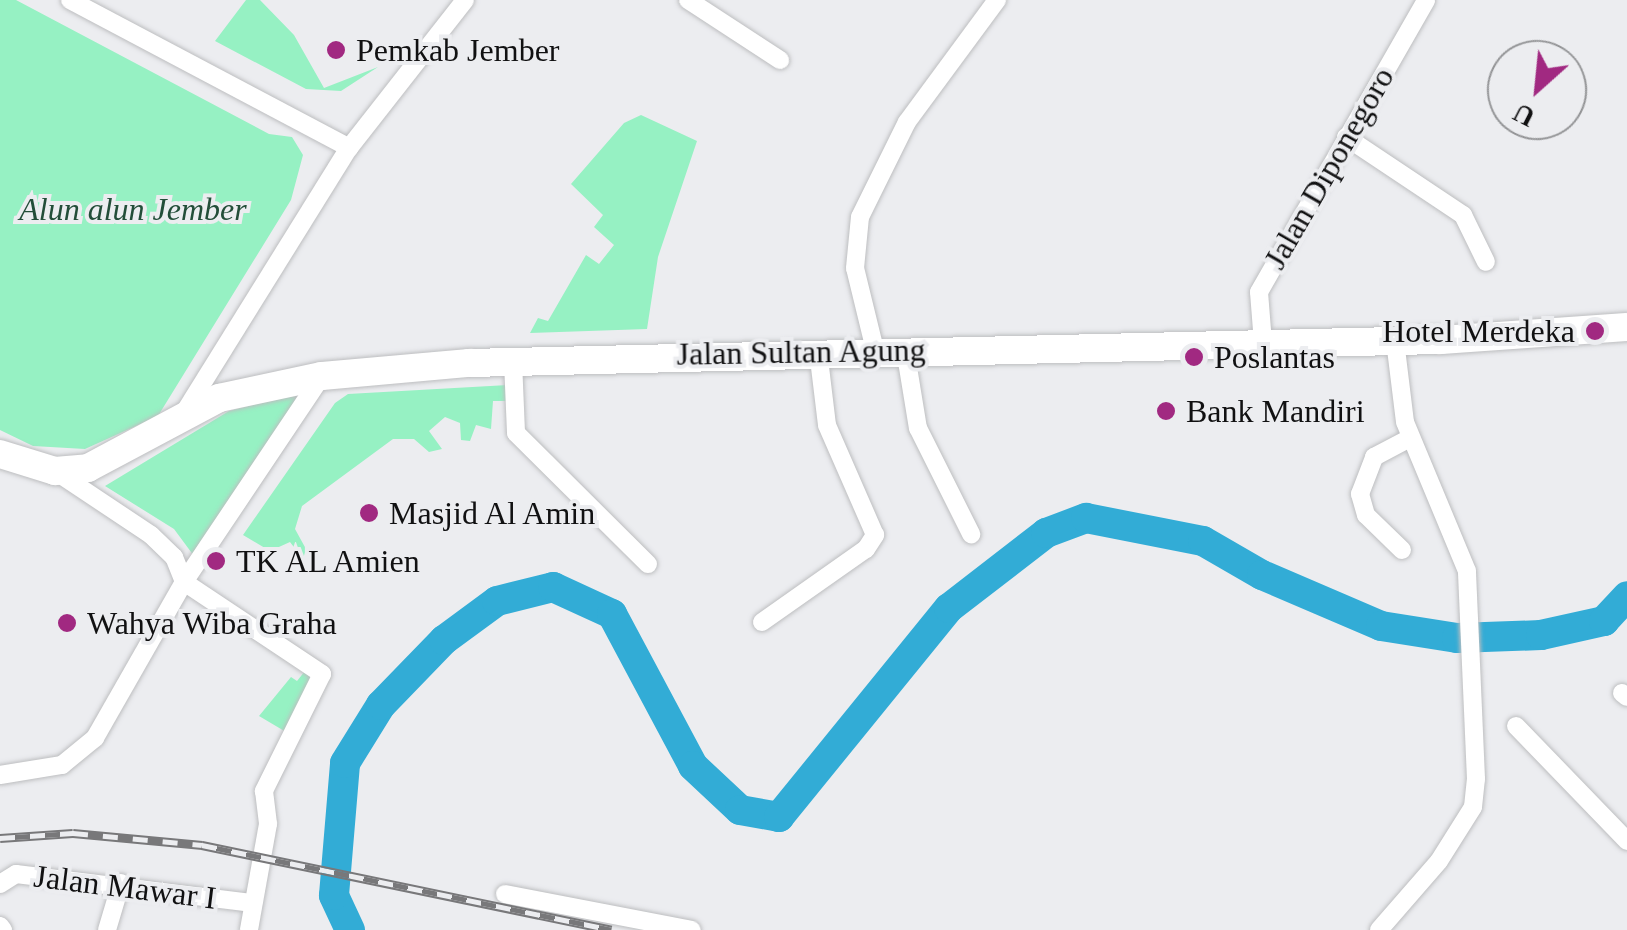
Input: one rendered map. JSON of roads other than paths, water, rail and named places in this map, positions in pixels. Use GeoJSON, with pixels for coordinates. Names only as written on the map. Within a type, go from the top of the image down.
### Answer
{"type":"FeatureCollection","features":[{"type":"Feature","properties":{"kind":"highway","name":"Jalan Sultan Agung"},"geometry":{"type":"LineString","coordinates":[[0,454],[55,471],[110,462],[218,398],[322,376],[512,361],[905,349],[1395,341],[1627,328]]}},
{"type":"Feature","properties":{"kind":"street"},"geometry":{"type":"LineString","coordinates":[[70,0],[349,148]]}},
{"type":"Feature","properties":{"kind":"street"},"geometry":{"type":"LineString","coordinates":[[179,421],[349,148],[465,0]]}},
{"type":"Feature","properties":{"kind":"street"},"geometry":{"type":"LineString","coordinates":[[688,0],[780,60]]}},
{"type":"Feature","properties":{"kind":"street"},"geometry":{"type":"LineString","coordinates":[[875,350],[855,268],[860,217],[907,122],[997,0]]}},
{"type":"Feature","properties":{"kind":"street","name":"Jalan Diponegoro"},"geometry":{"type":"LineString","coordinates":[[1263,344],[1259,292],[1426,0]]}},
{"type":"Feature","properties":{"kind":"street"},"geometry":{"type":"LineString","coordinates":[[1346,137],[1463,215],[1486,262]]}},
{"type":"Feature","properties":{"kind":"street"},"geometry":{"type":"LineString","coordinates":[[1379,930],[1439,861],[1473,806],[1476,779],[1467,571],[1410,438],[1395,341]]}},
{"type":"Feature","properties":{"kind":"street"},"geometry":{"type":"LineString","coordinates":[[905,349],[918,428],[971,534]]}},
{"type":"Feature","properties":{"kind":"street"},"geometry":{"type":"LineString","coordinates":[[762,622],[866,549],[875,535],[827,425],[818,352]]}},
{"type":"Feature","properties":{"kind":"street"},"geometry":{"type":"LineString","coordinates":[[512,361],[516,432],[648,564]]}},
{"type":"Feature","properties":{"kind":"street"},"geometry":{"type":"LineString","coordinates":[[0,775],[42,772],[78,756],[108,719],[184,582],[322,376]]}},
{"type":"Feature","properties":{"kind":"street"},"geometry":{"type":"LineString","coordinates":[[1402,550],[1366,515],[1360,494],[1374,456],[1410,438]]}},
{"type":"Feature","properties":{"kind":"street"},"geometry":{"type":"LineString","coordinates":[[55,471],[151,535],[174,556],[184,582],[322,674],[264,792],[268,824],[250,930]]}},
{"type":"Feature","properties":{"kind":"street"},"geometry":{"type":"LineString","coordinates":[[1516,726],[1627,841]]}},
{"type":"Feature","properties":{"kind":"street","name":"Jalan Mawar I"},"geometry":{"type":"LineString","coordinates":[[0,884],[16,874],[121,883],[253,903]]}},
{"type":"Feature","properties":{"kind":"street"},"geometry":{"type":"LineString","coordinates":[[107,930],[121,883]]}},
{"type":"Feature","properties":{"kind":"street"},"geometry":{"type":"LineString","coordinates":[[504,894],[692,930]]}},
{"type":"Feature","properties":{"kind":"waterway"},"geometry":{"type":"LineString","coordinates":[[350,930],[334,895],[345,763],[381,705],[444,640],[497,601],[553,587],[612,614],[693,766],[740,810],[779,817],[949,608],[1046,533],[1086,518],[1203,541],[1262,575],[1381,626],[1457,638],[1541,635],[1604,621],[1627,596]]}},
{"type":"Feature","properties":{"kind":"railway"},"geometry":{"type":"LineString","coordinates":[[0,838],[73,833],[202,845],[611,930]]}},
{"type":"Feature","properties":{"kind":"place","name":"Pemkab Jember"},"geometry":{"type":"Point","coordinates":[336,50]}},
{"type":"Feature","properties":{"kind":"place","name":"Hotel Merdeka"},"geometry":{"type":"Point","coordinates":[1595,331]}},
{"type":"Feature","properties":{"kind":"place","name":"Poslantas"},"geometry":{"type":"Point","coordinates":[1194,357]}},
{"type":"Feature","properties":{"kind":"place","name":"Bank Mandiri"},"geometry":{"type":"Point","coordinates":[1166,411]}},
{"type":"Feature","properties":{"kind":"place","name":"Masjid Al Amin"},"geometry":{"type":"Point","coordinates":[369,513]}},
{"type":"Feature","properties":{"kind":"place","name":"TK AL Amien"},"geometry":{"type":"Point","coordinates":[216,561]}},
{"type":"Feature","properties":{"kind":"place","name":"Wahya Wiba Graha"},"geometry":{"type":"Point","coordinates":[67,623]}},
{"type":"Feature","properties":{"kind":"park label","name":"Alun alun Jember"},"geometry":{"type":"Point","coordinates":[133,209]}}]}
